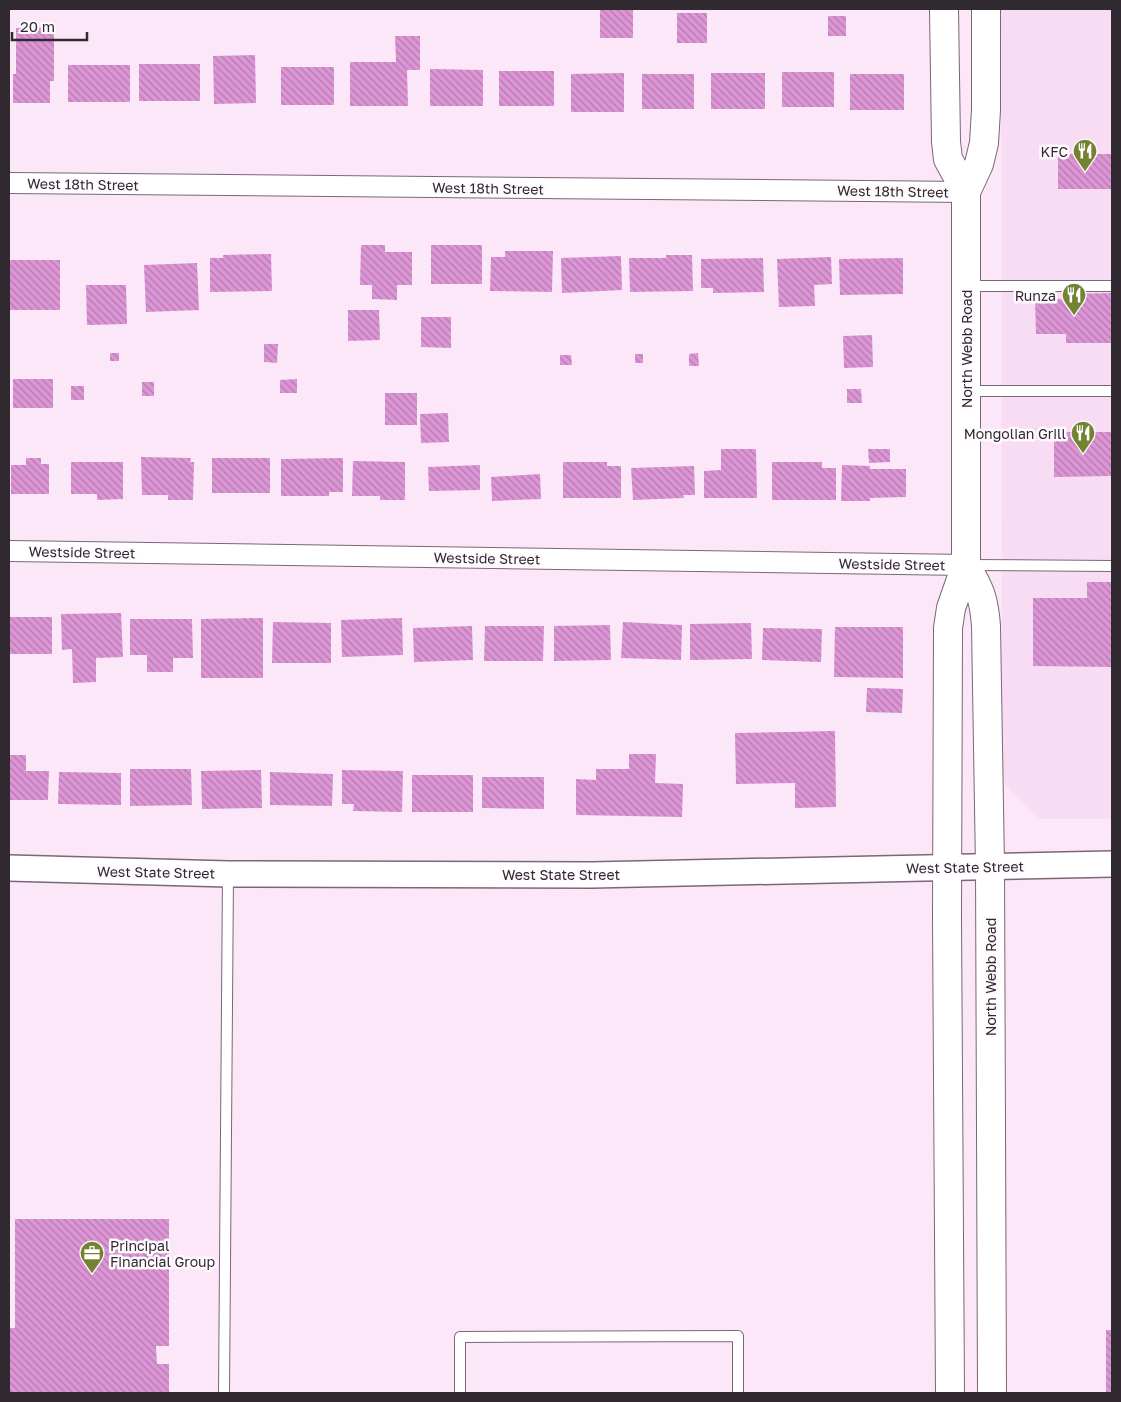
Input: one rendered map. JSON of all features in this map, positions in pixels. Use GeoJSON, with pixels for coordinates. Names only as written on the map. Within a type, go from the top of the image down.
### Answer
{"type":"FeatureCollection","features":[{"type":"Feature","properties":{"kind":"main road"},"geometry":{"type":"LineString","coordinates":[[944,9],[946,142],[948,160],[966,192]]}},
{"type":"Feature","properties":{"kind":"main road","name":"North Webb Road"},"geometry":{"type":"LineString","coordinates":[[950,1393],[947,867],[948,628],[951,608],[966,565],[966,192],[978,164],[984,143],[986,110],[986,9]]}},
{"type":"Feature","properties":{"kind":"main road","name":"North Webb Road"},"geometry":{"type":"LineString","coordinates":[[966,565],[980,589],[985,613],[990,866],[992,1393]]}},
{"type":"Feature","properties":{"kind":"street","name":"West 18th Street"},"geometry":{"type":"LineString","coordinates":[[9,183],[966,192]]}},
{"type":"Feature","properties":{"kind":"street","name":"Westside Street"},"geometry":{"type":"LineString","coordinates":[[9,551],[966,565]]}},
{"type":"Feature","properties":{"kind":"street","name":"West State Street"},"geometry":{"type":"LineString","coordinates":[[9,868],[228,874],[592,874],[1112,864]]}},
{"type":"Feature","properties":{"kind":"lane"},"geometry":{"type":"LineString","coordinates":[[966,286],[1112,286]]}},
{"type":"Feature","properties":{"kind":"lane"},"geometry":{"type":"LineString","coordinates":[[966,391],[1112,392]]}},
{"type":"Feature","properties":{"kind":"lane"},"geometry":{"type":"LineString","coordinates":[[966,565],[1112,566]]}},
{"type":"Feature","properties":{"kind":"lane"},"geometry":{"type":"LineString","coordinates":[[224,1393],[228,874]]}},
{"type":"Feature","properties":{"kind":"lane"},"geometry":{"type":"LineString","coordinates":[[460,1393],[460,1337],[728,1336],[738,1336],[738,1393]]}},
{"type":"Feature","properties":{"kind":"shaded area"},"geometry":{"type":"Polygon","coordinates":[[[1001,9],[1112,9],[1112,819],[1040,819],[1002,782],[1001,9]]]}},
{"type":"Feature","properties":{"kind":"building"},"geometry":{"type":"Polygon","coordinates":[[[600,9],[633,9],[633,38],[600,38],[600,9]]]}},
{"type":"Feature","properties":{"kind":"building"},"geometry":{"type":"Polygon","coordinates":[[[677,13],[707,13],[707,43],[677,43],[677,13]]]}},
{"type":"Feature","properties":{"kind":"building"},"geometry":{"type":"Polygon","coordinates":[[[828,16],[846,16],[846,36],[828,36],[828,16]]]}},
{"type":"Feature","properties":{"kind":"building"},"geometry":{"type":"Polygon","coordinates":[[[54,27],[54,81],[50,81],[50,103],[13,103],[13,74],[16,74],[16,28],[54,27]]]}},
{"type":"Feature","properties":{"kind":"building"},"geometry":{"type":"Polygon","coordinates":[[[395,36],[420,36],[420,70],[407,70],[408,106],[350,106],[350,62],[396,62],[395,36]]]}},
{"type":"Feature","properties":{"kind":"building"},"geometry":{"type":"Polygon","coordinates":[[[255,55],[256,103],[214,104],[213,56],[255,55]]]}},
{"type":"Feature","properties":{"kind":"building"},"geometry":{"type":"Polygon","coordinates":[[[139,64],[200,64],[200,101],[139,101],[139,64]]]}},
{"type":"Feature","properties":{"kind":"building"},"geometry":{"type":"Polygon","coordinates":[[[68,65],[130,65],[130,102],[68,102],[68,65]]]}},
{"type":"Feature","properties":{"kind":"building"},"geometry":{"type":"Polygon","coordinates":[[[281,67],[334,67],[334,105],[281,105],[281,67]]]}},
{"type":"Feature","properties":{"kind":"building"},"geometry":{"type":"Polygon","coordinates":[[[430,69],[483,70],[483,106],[430,106],[430,69]]]}},
{"type":"Feature","properties":{"kind":"building"},"geometry":{"type":"Polygon","coordinates":[[[499,71],[554,71],[554,106],[499,106],[499,71]]]}},
{"type":"Feature","properties":{"kind":"building"},"geometry":{"type":"Polygon","coordinates":[[[782,72],[834,72],[834,107],[782,107],[782,72]]]}},
{"type":"Feature","properties":{"kind":"building"},"geometry":{"type":"Polygon","coordinates":[[[624,73],[624,112],[571,112],[571,74],[624,73]]]}},
{"type":"Feature","properties":{"kind":"building"},"geometry":{"type":"Polygon","coordinates":[[[711,73],[765,73],[765,109],[711,109],[711,73]]]}},
{"type":"Feature","properties":{"kind":"building"},"geometry":{"type":"Polygon","coordinates":[[[642,74],[694,74],[694,109],[642,109],[642,74]]]}},
{"type":"Feature","properties":{"kind":"building"},"geometry":{"type":"Polygon","coordinates":[[[850,74],[904,74],[904,110],[850,110],[850,74]]]}},
{"type":"Feature","properties":{"kind":"building","name":"KFC"},"geometry":{"type":"Polygon","coordinates":[[[1058,154],[1112,154],[1112,189],[1058,189],[1058,154]]]}},
{"type":"Feature","properties":{"kind":"building"},"geometry":{"type":"Polygon","coordinates":[[[361,245],[385,245],[385,252],[412,252],[412,285],[397,285],[397,300],[372,299],[372,285],[360,285],[361,245]]]}},
{"type":"Feature","properties":{"kind":"building"},"geometry":{"type":"Polygon","coordinates":[[[431,245],[482,245],[482,284],[431,284],[431,245]]]}},
{"type":"Feature","properties":{"kind":"building"},"geometry":{"type":"Polygon","coordinates":[[[505,251],[553,251],[552,292],[490,291],[491,257],[505,257],[505,251]]]}},
{"type":"Feature","properties":{"kind":"building"},"geometry":{"type":"Polygon","coordinates":[[[271,254],[272,291],[210,292],[210,258],[223,258],[223,255],[271,254]]]}},
{"type":"Feature","properties":{"kind":"building"},"geometry":{"type":"Polygon","coordinates":[[[666,255],[692,255],[693,291],[630,292],[629,258],[666,258],[666,255]]]}},
{"type":"Feature","properties":{"kind":"building"},"geometry":{"type":"Polygon","coordinates":[[[621,256],[622,290],[562,293],[561,258],[621,256]]]}},
{"type":"Feature","properties":{"kind":"building"},"geometry":{"type":"Polygon","coordinates":[[[831,257],[832,284],[814,285],[815,306],[779,307],[777,259],[831,257]]]}},
{"type":"Feature","properties":{"kind":"building"},"geometry":{"type":"Polygon","coordinates":[[[763,258],[764,292],[713,293],[713,288],[701,288],[701,259],[763,258]]]}},
{"type":"Feature","properties":{"kind":"building"},"geometry":{"type":"Polygon","coordinates":[[[903,258],[903,294],[840,295],[839,259],[903,258]]]}},
{"type":"Feature","properties":{"kind":"building"},"geometry":{"type":"Polygon","coordinates":[[[10,260],[60,260],[60,310],[10,310],[10,260]]]}},
{"type":"Feature","properties":{"kind":"building"},"geometry":{"type":"Polygon","coordinates":[[[197,263],[199,310],[146,312],[144,265],[197,263]]]}},
{"type":"Feature","properties":{"kind":"building"},"geometry":{"type":"Polygon","coordinates":[[[86,285],[126,285],[127,324],[87,325],[86,285]]]}},
{"type":"Feature","properties":{"kind":"building","name":"Runza"},"geometry":{"type":"Polygon","coordinates":[[[1112,293],[1112,343],[1066,343],[1066,334],[1036,334],[1035,299],[1071,299],[1071,294],[1112,293]]]}},
{"type":"Feature","properties":{"kind":"building"},"geometry":{"type":"Polygon","coordinates":[[[348,310],[379,310],[380,340],[348,341],[348,310]]]}},
{"type":"Feature","properties":{"kind":"building"},"geometry":{"type":"Polygon","coordinates":[[[421,317],[451,317],[451,348],[421,347],[421,317]]]}},
{"type":"Feature","properties":{"kind":"building"},"geometry":{"type":"Polygon","coordinates":[[[872,335],[873,367],[844,368],[843,336],[872,335]]]}},
{"type":"Feature","properties":{"kind":"building"},"geometry":{"type":"Polygon","coordinates":[[[264,344],[278,344],[277,363],[264,362],[264,344]]]}},
{"type":"Feature","properties":{"kind":"building"},"geometry":{"type":"Polygon","coordinates":[[[110,353],[119,353],[119,361],[110,361],[110,353]]]}},
{"type":"Feature","properties":{"kind":"building"},"geometry":{"type":"Polygon","coordinates":[[[698,353],[699,366],[689,366],[689,354],[698,353]]]}},
{"type":"Feature","properties":{"kind":"building"},"geometry":{"type":"Polygon","coordinates":[[[635,354],[643,354],[643,363],[635,363],[635,354]]]}},
{"type":"Feature","properties":{"kind":"building"},"geometry":{"type":"Polygon","coordinates":[[[560,355],[571,355],[572,365],[560,365],[560,355]]]}},
{"type":"Feature","properties":{"kind":"building"},"geometry":{"type":"Polygon","coordinates":[[[13,379],[53,379],[53,408],[13,408],[13,379]]]}},
{"type":"Feature","properties":{"kind":"building"},"geometry":{"type":"Polygon","coordinates":[[[297,379],[297,393],[280,393],[280,380],[297,379]]]}},
{"type":"Feature","properties":{"kind":"building"},"geometry":{"type":"Polygon","coordinates":[[[142,382],[154,382],[154,396],[142,396],[142,382]]]}},
{"type":"Feature","properties":{"kind":"building"},"geometry":{"type":"Polygon","coordinates":[[[71,386],[84,386],[84,400],[71,400],[71,386]]]}},
{"type":"Feature","properties":{"kind":"building"},"geometry":{"type":"Polygon","coordinates":[[[847,389],[861,389],[862,403],[847,403],[847,389]]]}},
{"type":"Feature","properties":{"kind":"building"},"geometry":{"type":"Polygon","coordinates":[[[385,393],[417,393],[417,425],[385,425],[385,393]]]}},
{"type":"Feature","properties":{"kind":"building"},"geometry":{"type":"Polygon","coordinates":[[[448,413],[449,442],[421,443],[420,414],[448,413]]]}},
{"type":"Feature","properties":{"kind":"building","name":"Mongolian Grill"},"geometry":{"type":"Polygon","coordinates":[[[1054,432],[1112,432],[1112,476],[1054,477],[1054,432]]]}},
{"type":"Feature","properties":{"kind":"building"},"geometry":{"type":"Polygon","coordinates":[[[721,449],[756,449],[757,498],[704,498],[704,471],[721,470],[721,449]]]}},
{"type":"Feature","properties":{"kind":"building"},"geometry":{"type":"Polygon","coordinates":[[[868,449],[890,449],[890,462],[869,463],[868,449]]]}},
{"type":"Feature","properties":{"kind":"building"},"geometry":{"type":"Polygon","coordinates":[[[141,457],[191,458],[190,462],[194,462],[193,500],[168,500],[168,495],[142,495],[141,457]]]}},
{"type":"Feature","properties":{"kind":"building"},"geometry":{"type":"Polygon","coordinates":[[[26,458],[41,458],[41,464],[49,464],[49,494],[11,494],[11,465],[26,465],[26,458]]]}},
{"type":"Feature","properties":{"kind":"building"},"geometry":{"type":"Polygon","coordinates":[[[212,458],[270,458],[270,493],[212,493],[212,458]]]}},
{"type":"Feature","properties":{"kind":"building"},"geometry":{"type":"Polygon","coordinates":[[[343,458],[343,492],[329,492],[329,496],[281,496],[281,459],[343,458]]]}},
{"type":"Feature","properties":{"kind":"building"},"geometry":{"type":"Polygon","coordinates":[[[353,461],[405,462],[405,500],[380,500],[380,496],[352,496],[353,461]]]}},
{"type":"Feature","properties":{"kind":"building"},"geometry":{"type":"Polygon","coordinates":[[[71,462],[123,462],[123,499],[97,500],[97,494],[71,494],[71,462]]]}},
{"type":"Feature","properties":{"kind":"building"},"geometry":{"type":"Polygon","coordinates":[[[563,462],[607,462],[607,466],[621,466],[621,498],[563,498],[563,462]]]}},
{"type":"Feature","properties":{"kind":"building"},"geometry":{"type":"Polygon","coordinates":[[[772,462],[822,462],[822,468],[836,468],[836,500],[772,500],[772,462]]]}},
{"type":"Feature","properties":{"kind":"building"},"geometry":{"type":"Polygon","coordinates":[[[480,465],[480,490],[429,491],[428,467],[480,465]]]}},
{"type":"Feature","properties":{"kind":"building"},"geometry":{"type":"Polygon","coordinates":[[[842,465],[870,466],[870,469],[906,469],[906,497],[870,498],[870,501],[841,501],[842,465]]]}},
{"type":"Feature","properties":{"kind":"building"},"geometry":{"type":"Polygon","coordinates":[[[694,466],[695,495],[683,495],[684,498],[633,500],[631,468],[694,466]]]}},
{"type":"Feature","properties":{"kind":"building"},"geometry":{"type":"Polygon","coordinates":[[[540,474],[541,499],[492,501],[491,477],[540,474]]]}},
{"type":"Feature","properties":{"kind":"building"},"geometry":{"type":"Polygon","coordinates":[[[1087,582],[1112,582],[1112,667],[1033,666],[1033,598],[1087,598],[1087,582]]]}},
{"type":"Feature","properties":{"kind":"building"},"geometry":{"type":"Polygon","coordinates":[[[121,613],[123,657],[96,658],[96,682],[73,683],[72,649],[62,650],[61,614],[121,613]]]}},
{"type":"Feature","properties":{"kind":"building"},"geometry":{"type":"Polygon","coordinates":[[[9,617],[52,617],[52,654],[9,654],[9,617]]]}},
{"type":"Feature","properties":{"kind":"building"},"geometry":{"type":"Polygon","coordinates":[[[263,618],[263,678],[201,678],[201,619],[263,618]]]}},
{"type":"Feature","properties":{"kind":"building"},"geometry":{"type":"Polygon","coordinates":[[[402,618],[403,655],[342,657],[341,620],[402,618]]]}},
{"type":"Feature","properties":{"kind":"building"},"geometry":{"type":"Polygon","coordinates":[[[130,619],[192,619],[193,658],[173,658],[173,672],[147,672],[147,655],[130,655],[130,619]]]}},
{"type":"Feature","properties":{"kind":"building"},"geometry":{"type":"Polygon","coordinates":[[[273,622],[331,623],[331,663],[272,663],[273,622]]]}},
{"type":"Feature","properties":{"kind":"building"},"geometry":{"type":"Polygon","coordinates":[[[623,622],[682,625],[681,660],[621,658],[623,622]]]}},
{"type":"Feature","properties":{"kind":"building"},"geometry":{"type":"Polygon","coordinates":[[[751,623],[752,659],[690,660],[690,624],[751,623]]]}},
{"type":"Feature","properties":{"kind":"building"},"geometry":{"type":"Polygon","coordinates":[[[610,625],[611,660],[554,661],[554,626],[610,625]]]}},
{"type":"Feature","properties":{"kind":"building"},"geometry":{"type":"Polygon","coordinates":[[[472,626],[473,660],[414,662],[413,628],[472,626]]]}},
{"type":"Feature","properties":{"kind":"building"},"geometry":{"type":"Polygon","coordinates":[[[485,626],[544,626],[543,661],[484,661],[485,626]]]}},
{"type":"Feature","properties":{"kind":"building"},"geometry":{"type":"Polygon","coordinates":[[[835,627],[903,627],[903,678],[834,677],[835,627]]]}},
{"type":"Feature","properties":{"kind":"building"},"geometry":{"type":"Polygon","coordinates":[[[763,628],[822,629],[821,662],[762,660],[763,628]]]}},
{"type":"Feature","properties":{"kind":"building"},"geometry":{"type":"Polygon","coordinates":[[[867,688],[903,689],[902,713],[866,712],[867,688]]]}},
{"type":"Feature","properties":{"kind":"building"},"geometry":{"type":"Polygon","coordinates":[[[835,731],[836,807],[795,808],[795,783],[736,784],[735,733],[835,731]]]}},
{"type":"Feature","properties":{"kind":"building"},"geometry":{"type":"Polygon","coordinates":[[[629,754],[656,754],[655,783],[683,784],[682,817],[576,815],[576,779],[596,780],[596,769],[629,769],[629,754]]]}},
{"type":"Feature","properties":{"kind":"building"},"geometry":{"type":"Polygon","coordinates":[[[9,755],[26,755],[26,771],[49,771],[48,800],[9,800],[9,755]]]}},
{"type":"Feature","properties":{"kind":"building"},"geometry":{"type":"Polygon","coordinates":[[[130,769],[191,769],[192,805],[130,806],[130,769]]]}},
{"type":"Feature","properties":{"kind":"building"},"geometry":{"type":"Polygon","coordinates":[[[261,770],[262,808],[202,809],[201,771],[261,770]]]}},
{"type":"Feature","properties":{"kind":"building"},"geometry":{"type":"Polygon","coordinates":[[[342,770],[403,771],[402,812],[353,811],[354,804],[342,804],[342,770]]]}},
{"type":"Feature","properties":{"kind":"building"},"geometry":{"type":"Polygon","coordinates":[[[59,772],[121,773],[121,805],[58,804],[59,772]]]}},
{"type":"Feature","properties":{"kind":"building"},"geometry":{"type":"Polygon","coordinates":[[[270,772],[333,774],[332,806],[270,805],[270,772]]]}},
{"type":"Feature","properties":{"kind":"building"},"geometry":{"type":"Polygon","coordinates":[[[412,775],[473,775],[473,812],[412,812],[412,775]]]}},
{"type":"Feature","properties":{"kind":"building"},"geometry":{"type":"Polygon","coordinates":[[[482,777],[544,777],[544,809],[482,808],[482,777]]]}},
{"type":"Feature","properties":{"kind":"building","name":"Principal Financial Group"},"geometry":{"type":"Polygon","coordinates":[[[15,1219],[169,1219],[169,1346],[156,1346],[157,1364],[169,1364],[169,1393],[9,1393],[9,1328],[15,1328],[15,1219]]]}},
{"type":"Feature","properties":{"kind":"building"},"geometry":{"type":"Polygon","coordinates":[[[1106,1330],[1112,1330],[1112,1393],[1106,1393],[1106,1330]]]}},
{"type":"Feature","properties":{"kind":"place","name":"KFC"},"geometry":{"type":"Point","coordinates":[1085,172]}},
{"type":"Feature","properties":{"kind":"place","name":"Runza"},"geometry":{"type":"Point","coordinates":[1074,316]}},
{"type":"Feature","properties":{"kind":"place","name":"Mongolian Grill"},"geometry":{"type":"Point","coordinates":[1083,454]}},
{"type":"Feature","properties":{"kind":"place","name":"Principal Financial Group"},"geometry":{"type":"Point","coordinates":[92,1274]}}]}
